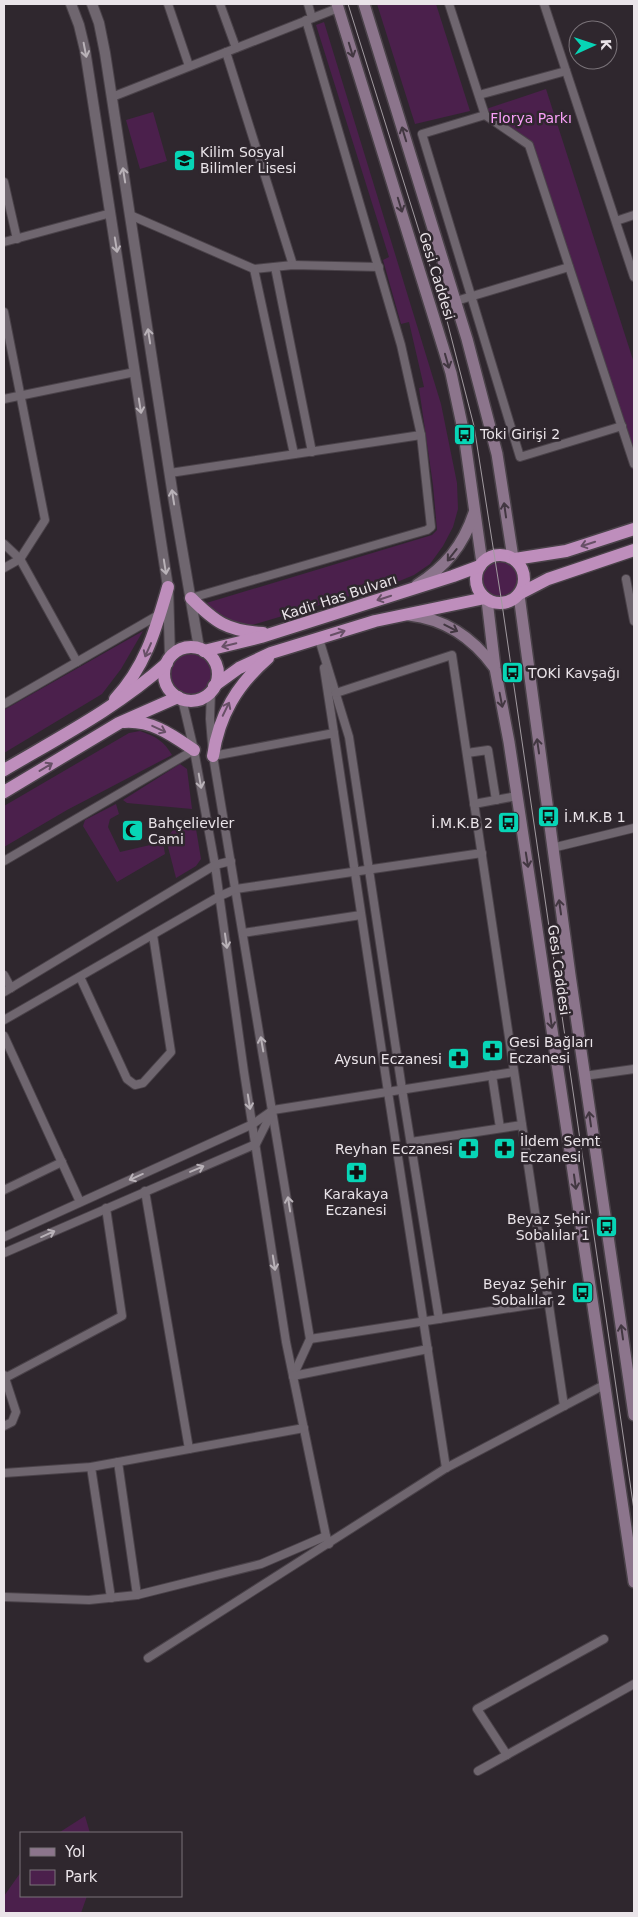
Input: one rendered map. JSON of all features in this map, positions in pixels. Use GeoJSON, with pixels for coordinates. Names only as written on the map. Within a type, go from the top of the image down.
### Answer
{"type":"FeatureCollection","features":[{"type":"Feature","properties":{"kind":"highway"},"geometry":{"type":"LineString","coordinates":[[514,559],[566,551],[634,529]]}},
{"type":"Feature","properties":{"kind":"highway"},"geometry":{"type":"LineString","coordinates":[[520,594],[525,583],[524,572],[514,559],[505,555],[494,556],[481,565],[476,581],[479,592],[486,599],[502,604],[513,601],[520,594],[548,579],[634,550]]}},
{"type":"Feature","properties":{"kind":"highway","name":"Kadir Has Bulvarı"},"geometry":{"type":"LineString","coordinates":[[202,649],[275,633],[481,565]]}},
{"type":"Feature","properties":{"kind":"highway"},"geometry":{"type":"LineString","coordinates":[[100,714],[119,695],[140,666],[151,644],[168,587]]}},
{"type":"Feature","properties":{"kind":"highway"},"geometry":{"type":"LineString","coordinates":[[191,598],[211,616],[233,629],[242,632],[275,633]]}},
{"type":"Feature","properties":{"kind":"highway"},"geometry":{"type":"LineString","coordinates":[[168,660],[165,669],[168,688],[180,698],[188,700],[201,699],[239,668],[257,658],[405,614],[486,599]]}},
{"type":"Feature","properties":{"kind":"highway"},"geometry":{"type":"LineString","coordinates":[[4,770],[100,714],[138,688],[180,649],[193,647],[202,649],[214,660],[217,680],[213,689]]}},
{"type":"Feature","properties":{"kind":"highway"},"geometry":{"type":"LineString","coordinates":[[213,756],[220,724],[231,700],[252,673],[278,651]]}},
{"type":"Feature","properties":{"kind":"highway"},"geometry":{"type":"LineString","coordinates":[[4,792],[119,723],[180,698]]}},
{"type":"Feature","properties":{"kind":"highway"},"geometry":{"type":"LineString","coordinates":[[119,723],[135,722],[150,724],[167,732],[194,750]]}},
{"type":"Feature","properties":{"kind":"main road","name":"Gesi Caddesi"},"geometry":{"type":"LineString","coordinates":[[364,4],[467,338],[497,454],[514,559]]}},
{"type":"Feature","properties":{"kind":"main road","name":"Gesi Caddesi"},"geometry":{"type":"LineString","coordinates":[[337,6],[451,373],[464,434],[481,565]]}},
{"type":"Feature","properties":{"kind":"main road"},"geometry":{"type":"LineString","coordinates":[[407,591],[434,574],[449,560],[466,534],[474,512]]}},
{"type":"Feature","properties":{"kind":"main road","name":"Gesi Caddesi"},"geometry":{"type":"LineString","coordinates":[[520,594],[552,848],[634,1415]]}},
{"type":"Feature","properties":{"kind":"main road","name":"Gesi Caddesi"},"geometry":{"type":"LineString","coordinates":[[486,599],[634,1582]]}},
{"type":"Feature","properties":{"kind":"main road"},"geometry":{"type":"LineString","coordinates":[[405,614],[436,621],[458,632],[474,643],[495,668]]}},
{"type":"Feature","properties":{"kind":"street"},"geometry":{"type":"LineString","coordinates":[[71,4],[79,25],[85,50],[168,587],[168,660]]}},
{"type":"Feature","properties":{"kind":"street"},"geometry":{"type":"LineString","coordinates":[[92,4],[103,38],[170,473],[191,598],[202,649]]}},
{"type":"Feature","properties":{"kind":"street"},"geometry":{"type":"LineString","coordinates":[[168,4],[190,66]]}},
{"type":"Feature","properties":{"kind":"street"},"geometry":{"type":"LineString","coordinates":[[220,4],[236,48]]}},
{"type":"Feature","properties":{"kind":"street"},"geometry":{"type":"LineString","coordinates":[[191,598],[427,530],[431,527],[421,435],[401,344],[309,19],[308,4]]}},
{"type":"Feature","properties":{"kind":"street"},"geometry":{"type":"LineString","coordinates":[[449,4],[485,115],[529,145],[634,464]]}},
{"type":"Feature","properties":{"kind":"street"},"geometry":{"type":"LineString","coordinates":[[544,4],[634,277]]}},
{"type":"Feature","properties":{"kind":"street"},"geometry":{"type":"LineString","coordinates":[[112,97],[309,19],[337,6]]}},
{"type":"Feature","properties":{"kind":"street"},"geometry":{"type":"LineString","coordinates":[[226,52],[293,265]]}},
{"type":"Feature","properties":{"kind":"street"},"geometry":{"type":"LineString","coordinates":[[479,95],[566,70]]}},
{"type":"Feature","properties":{"kind":"street"},"geometry":{"type":"LineString","coordinates":[[485,115],[422,134],[520,457],[622,426]]}},
{"type":"Feature","properties":{"kind":"street"},"geometry":{"type":"LineString","coordinates":[[4,182],[17,238]]}},
{"type":"Feature","properties":{"kind":"street"},"geometry":{"type":"LineString","coordinates":[[4,242],[111,213]]}},
{"type":"Feature","properties":{"kind":"street"},"geometry":{"type":"LineString","coordinates":[[130,215],[254,269],[293,265],[379,266]]}},
{"type":"Feature","properties":{"kind":"street"},"geometry":{"type":"LineString","coordinates":[[616,221],[634,215]]}},
{"type":"Feature","properties":{"kind":"street"},"geometry":{"type":"LineString","coordinates":[[275,267],[312,452]]}},
{"type":"Feature","properties":{"kind":"street"},"geometry":{"type":"LineString","coordinates":[[456,301],[569,267]]}},
{"type":"Feature","properties":{"kind":"street"},"geometry":{"type":"LineString","coordinates":[[254,269],[294,454]]}},
{"type":"Feature","properties":{"kind":"street"},"geometry":{"type":"LineString","coordinates":[[4,312],[45,520],[20,559],[4,568]]}},
{"type":"Feature","properties":{"kind":"street"},"geometry":{"type":"LineString","coordinates":[[4,399],[135,372]]}},
{"type":"Feature","properties":{"kind":"street"},"geometry":{"type":"LineString","coordinates":[[170,473],[421,435]]}},
{"type":"Feature","properties":{"kind":"street"},"geometry":{"type":"LineString","coordinates":[[4,544],[20,559],[77,662]]}},
{"type":"Feature","properties":{"kind":"street"},"geometry":{"type":"LineString","coordinates":[[626,579],[634,621]]}},
{"type":"Feature","properties":{"kind":"street"},"geometry":{"type":"LineString","coordinates":[[4,704],[160,614]]}},
{"type":"Feature","properties":{"kind":"street"},"geometry":{"type":"LineString","coordinates":[[319,639],[349,737],[402,1090],[439,1319]]}},
{"type":"Feature","properties":{"kind":"street"},"geometry":{"type":"LineString","coordinates":[[319,639],[446,1468]]}},
{"type":"Feature","properties":{"kind":"street"},"geometry":{"type":"LineString","coordinates":[[336,693],[452,655],[564,1406]]}},
{"type":"Feature","properties":{"kind":"street"},"geometry":{"type":"LineString","coordinates":[[213,689],[210,719],[213,756],[274,1110],[310,1339],[293,1376]]}},
{"type":"Feature","properties":{"kind":"street"},"geometry":{"type":"LineString","coordinates":[[180,698],[194,750],[215,865],[252,1124],[293,1376],[328,1540]]}},
{"type":"Feature","properties":{"kind":"street"},"geometry":{"type":"LineString","coordinates":[[213,756],[334,733]]}},
{"type":"Feature","properties":{"kind":"street"},"geometry":{"type":"LineString","coordinates":[[4,861],[194,750]]}},
{"type":"Feature","properties":{"kind":"street"},"geometry":{"type":"LineString","coordinates":[[467,753],[488,750],[496,800]]}},
{"type":"Feature","properties":{"kind":"street"},"geometry":{"type":"LineString","coordinates":[[474,804],[517,796]]}},
{"type":"Feature","properties":{"kind":"street"},"geometry":{"type":"LineString","coordinates":[[552,848],[634,828]]}},
{"type":"Feature","properties":{"kind":"street"},"geometry":{"type":"LineString","coordinates":[[4,1020],[220,896],[236,889],[482,853]]}},
{"type":"Feature","properties":{"kind":"street"},"geometry":{"type":"LineString","coordinates":[[4,975],[7,990],[215,865],[231,861]]}},
{"type":"Feature","properties":{"kind":"street"},"geometry":{"type":"LineString","coordinates":[[243,933],[362,915]]}},
{"type":"Feature","properties":{"kind":"street"},"geometry":{"type":"LineString","coordinates":[[80,976],[127,1079],[134,1085],[143,1083],[171,1052],[153,935]]}},
{"type":"Feature","properties":{"kind":"street"},"geometry":{"type":"LineString","coordinates":[[4,1036],[80,1202]]}},
{"type":"Feature","properties":{"kind":"street"},"geometry":{"type":"LineString","coordinates":[[584,1076],[634,1069]]}},
{"type":"Feature","properties":{"kind":"street"},"geometry":{"type":"LineString","coordinates":[[4,1237],[252,1124],[274,1110],[514,1072]]}},
{"type":"Feature","properties":{"kind":"street"},"geometry":{"type":"LineString","coordinates":[[492,1075],[500,1128]]}},
{"type":"Feature","properties":{"kind":"street"},"geometry":{"type":"LineString","coordinates":[[4,1253],[256,1144],[274,1110]]}},
{"type":"Feature","properties":{"kind":"street"},"geometry":{"type":"LineString","coordinates":[[411,1142],[522,1125]]}},
{"type":"Feature","properties":{"kind":"street"},"geometry":{"type":"LineString","coordinates":[[4,1190],[62,1162]]}},
{"type":"Feature","properties":{"kind":"street"},"geometry":{"type":"LineString","coordinates":[[145,1192],[189,1449]]}},
{"type":"Feature","properties":{"kind":"street"},"geometry":{"type":"LineString","coordinates":[[4,1426],[12,1422],[16,1412],[4,1376],[122,1316],[106,1208]]}},
{"type":"Feature","properties":{"kind":"street"},"geometry":{"type":"LineString","coordinates":[[310,1339],[549,1302]]}},
{"type":"Feature","properties":{"kind":"street"},"geometry":{"type":"LineString","coordinates":[[293,1376],[428,1349]]}},
{"type":"Feature","properties":{"kind":"street"},"geometry":{"type":"LineString","coordinates":[[148,1658],[328,1540],[446,1468],[604,1385]]}},
{"type":"Feature","properties":{"kind":"street"},"geometry":{"type":"LineString","coordinates":[[4,1473],[91,1467],[304,1428]]}},
{"type":"Feature","properties":{"kind":"street"},"geometry":{"type":"LineString","coordinates":[[118,1462],[137,1595]]}},
{"type":"Feature","properties":{"kind":"street"},"geometry":{"type":"LineString","coordinates":[[91,1467],[111,1598]]}},
{"type":"Feature","properties":{"kind":"street"},"geometry":{"type":"LineString","coordinates":[[4,1597],[70,1600],[137,1595],[261,1564],[328,1540]]}},
{"type":"Feature","properties":{"kind":"street"},"geometry":{"type":"LineString","coordinates":[[507,1754],[477,1708],[604,1639]]}},
{"type":"Feature","properties":{"kind":"street"},"geometry":{"type":"LineString","coordinates":[[478,1771],[634,1684]]}},
{"type":"Feature","properties":{"kind":"green space"},"geometry":{"type":"Polygon","coordinates":[[[377,4],[436,4],[470,111],[415,124],[377,4]]]}},
{"type":"Feature","properties":{"kind":"green space"},"geometry":{"type":"Polygon","coordinates":[[[324,22],[441,404],[457,483],[458,509],[453,527],[443,546],[430,564],[414,575],[397,582],[252,625],[245,625],[226,619],[203,604],[432,535],[437,530],[433,485],[419,388],[424,387],[409,322],[401,324],[383,260],[389,257],[316,25],[324,22]]]}},
{"type":"Feature","properties":{"kind":"green space","name":"Florya Parkı"},"geometry":{"type":"Polygon","coordinates":[[[546,89],[634,363],[634,474],[527,145],[480,111],[546,89]]]}},
{"type":"Feature","properties":{"kind":"green space"},"geometry":{"type":"Polygon","coordinates":[[[153,112],[167,161],[140,169],[126,120],[153,112]]]}},
{"type":"Feature","properties":{"kind":"green space"},"geometry":{"type":"Polygon","coordinates":[[[500,561],[507,562],[513,566],[517,572],[517,586],[513,592],[507,596],[500,597],[493,596],[487,592],[483,586],[482,579],[483,572],[487,566],[493,562],[500,561]]]}},
{"type":"Feature","properties":{"kind":"green space"},"geometry":{"type":"Polygon","coordinates":[[[143,631],[121,669],[102,694],[4,753],[4,710],[143,631]]]}},
{"type":"Feature","properties":{"kind":"green space"},"geometry":{"type":"Polygon","coordinates":[[[195,654],[202,657],[208,663],[211,674],[210,682],[202,691],[195,694],[187,694],[180,691],[172,682],[171,670],[174,663],[183,655],[195,654]]]}},
{"type":"Feature","properties":{"kind":"green space"},"geometry":{"type":"Polygon","coordinates":[[[140,731],[159,740],[172,755],[67,810],[4,847],[4,806],[129,733],[140,731]]]}},
{"type":"Feature","properties":{"kind":"green space"},"geometry":{"type":"Polygon","coordinates":[[[180,764],[187,769],[192,809],[127,803],[123,800],[180,764]]]}},
{"type":"Feature","properties":{"kind":"green space"},"geometry":{"type":"Polygon","coordinates":[[[116,804],[119,814],[110,819],[108,827],[120,852],[163,842],[165,854],[117,882],[83,826],[85,820],[116,804]]]}},
{"type":"Feature","properties":{"kind":"green space"},"geometry":{"type":"Polygon","coordinates":[[[194,817],[201,859],[196,866],[176,878],[166,839],[180,821],[194,817]]]}},
{"type":"Feature","properties":{"kind":"green space"},"geometry":{"type":"Polygon","coordinates":[[[85,1816],[90,1832],[60,1832],[85,1816]]]}},
{"type":"Feature","properties":{"kind":"green space"},"geometry":{"type":"Polygon","coordinates":[[[20,1873],[20,1897],[87,1897],[81,1913],[4,1913],[4,1896],[20,1873]]]}},
{"type":"Feature","properties":{"kind":"tram line"},"geometry":{"type":"LineString","coordinates":[[348,4],[446,317],[474,426],[502,604],[634,1510]]}},
{"type":"Feature","properties":{"kind":"place","name":"Kilim Sosyal Bilimler Lisesi"},"geometry":{"type":"Point","coordinates":[184,160]}},
{"type":"Feature","properties":{"kind":"place","name":"Toki Girişi 2"},"geometry":{"type":"Point","coordinates":[464,434]}},
{"type":"Feature","properties":{"kind":"place","name":"TOKİ Kavşağı"},"geometry":{"type":"Point","coordinates":[512,673]}},
{"type":"Feature","properties":{"kind":"place","name":"İ.M.K.B 1"},"geometry":{"type":"Point","coordinates":[548,817]}},
{"type":"Feature","properties":{"kind":"place","name":"İ.M.K.B 2"},"geometry":{"type":"Point","coordinates":[509,823]}},
{"type":"Feature","properties":{"kind":"place","name":"Bahçelievler Cami"},"geometry":{"type":"Point","coordinates":[132,831]}},
{"type":"Feature","properties":{"kind":"place","name":"Gesi Bağları Eczanesi"},"geometry":{"type":"Point","coordinates":[493,1050]}},
{"type":"Feature","properties":{"kind":"place","name":"Aysun Eczanesi"},"geometry":{"type":"Point","coordinates":[458,1059]}},
{"type":"Feature","properties":{"kind":"place","name":"Reyhan Eczanesi"},"geometry":{"type":"Point","coordinates":[469,1149]}},
{"type":"Feature","properties":{"kind":"place","name":"İldem Semt Eczanesi"},"geometry":{"type":"Point","coordinates":[504,1149]}},
{"type":"Feature","properties":{"kind":"place","name":"Karakaya Eczanesi"},"geometry":{"type":"Point","coordinates":[356,1172]}},
{"type":"Feature","properties":{"kind":"place","name":"Beyaz Şehir Sobalılar 1"},"geometry":{"type":"Point","coordinates":[606,1227]}},
{"type":"Feature","properties":{"kind":"place","name":"Beyaz Şehir Sobalılar 2"},"geometry":{"type":"Point","coordinates":[582,1292]}}]}
